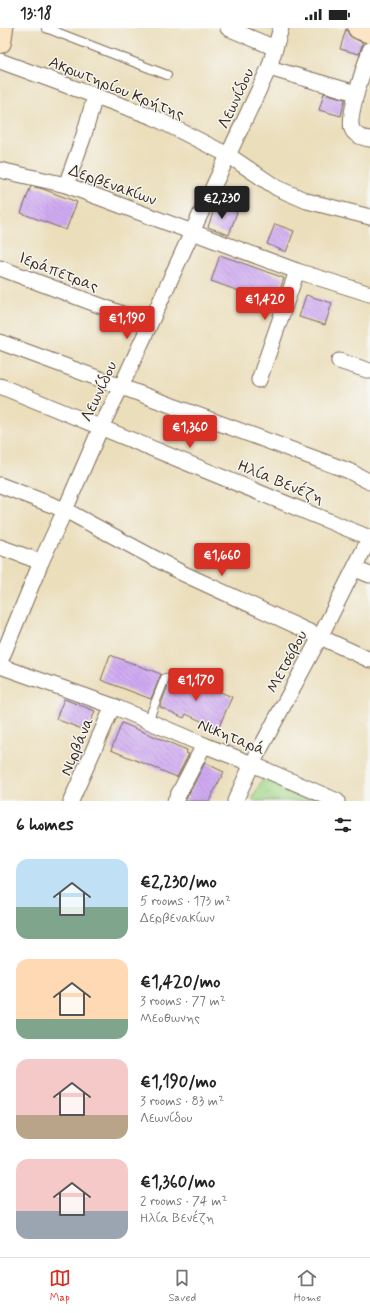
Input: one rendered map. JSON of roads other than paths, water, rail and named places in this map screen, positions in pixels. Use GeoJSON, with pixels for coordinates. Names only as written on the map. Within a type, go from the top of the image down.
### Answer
{"type":"FeatureCollection","features":[{"type":"Feature","properties":{"kind":"street"},"geometry":{"type":"LineString","coordinates":[[0,42],[2,28]]}},
{"type":"Feature","properties":{"kind":"street"},"geometry":{"type":"LineString","coordinates":[[228,28],[275,48]]}},
{"type":"Feature","properties":{"kind":"street","name":"Λεωνίδου"},"geometry":{"type":"LineString","coordinates":[[0,662],[41,562],[101,426],[121,387],[269,68],[281,28]]}},
{"type":"Feature","properties":{"kind":"street"},"geometry":{"type":"LineString","coordinates":[[359,28],[370,32]]}},
{"type":"Feature","properties":{"kind":"street"},"geometry":{"type":"LineString","coordinates":[[370,50],[356,93],[352,118],[352,128],[360,137],[370,139]]}},
{"type":"Feature","properties":{"kind":"street","name":"Ακρωτηρίου Κρήτης"},"geometry":{"type":"LineString","coordinates":[[0,61],[153,117],[228,155],[277,188],[307,201],[370,217]]}},
{"type":"Feature","properties":{"kind":"street"},"geometry":{"type":"LineString","coordinates":[[269,68],[356,93]]}},
{"type":"Feature","properties":{"kind":"street"},"geometry":{"type":"LineString","coordinates":[[66,185],[83,138],[95,96]]}},
{"type":"Feature","properties":{"kind":"street","name":"Δερβενακίων"},"geometry":{"type":"LineString","coordinates":[[0,170],[66,185],[297,271],[370,294]]}},
{"type":"Feature","properties":{"kind":"street","name":"Ιεράπετρας"},"geometry":{"type":"LineString","coordinates":[[0,268],[149,324]]}},
{"type":"Feature","properties":{"kind":"street"},"geometry":{"type":"LineString","coordinates":[[259,380],[297,271]]}},
{"type":"Feature","properties":{"kind":"street"},"geometry":{"type":"LineString","coordinates":[[0,342],[349,471],[370,482]]}},
{"type":"Feature","properties":{"kind":"street"},"geometry":{"type":"LineString","coordinates":[[339,361],[370,371]]}},
{"type":"Feature","properties":{"kind":"street","name":"Ηλία Βενέζη"},"geometry":{"type":"LineString","coordinates":[[0,386],[101,426],[370,538]]}},
{"type":"Feature","properties":{"kind":"street"},"geometry":{"type":"LineString","coordinates":[[0,485],[65,510],[182,573],[370,660]]}},
{"type":"Feature","properties":{"kind":"street","name":"Μετσόβου"},"geometry":{"type":"LineString","coordinates":[[235,801],[252,764],[320,637],[370,538]]}},
{"type":"Feature","properties":{"kind":"street"},"geometry":{"type":"LineString","coordinates":[[0,547],[41,562]]}},
{"type":"Feature","properties":{"kind":"street"},"geometry":{"type":"LineString","coordinates":[[355,569],[370,575]]}},
{"type":"Feature","properties":{"kind":"street","name":"Νικηταρά"},"geometry":{"type":"LineString","coordinates":[[0,666],[113,706],[337,801]]}},
{"type":"Feature","properties":{"kind":"street","name":"Νιρβάνα"},"geometry":{"type":"LineString","coordinates":[[72,801],[113,706]]}},
{"type":"Feature","properties":{"kind":"street"},"geometry":{"type":"LineString","coordinates":[[175,801],[204,745]]}},
{"type":"Feature","properties":{"kind":"lane"},"geometry":{"type":"LineString","coordinates":[[46,28],[167,75]]}},
{"type":"Feature","properties":{"kind":"lane"},"geometry":{"type":"LineString","coordinates":[[148,721],[165,678]]}}]}
